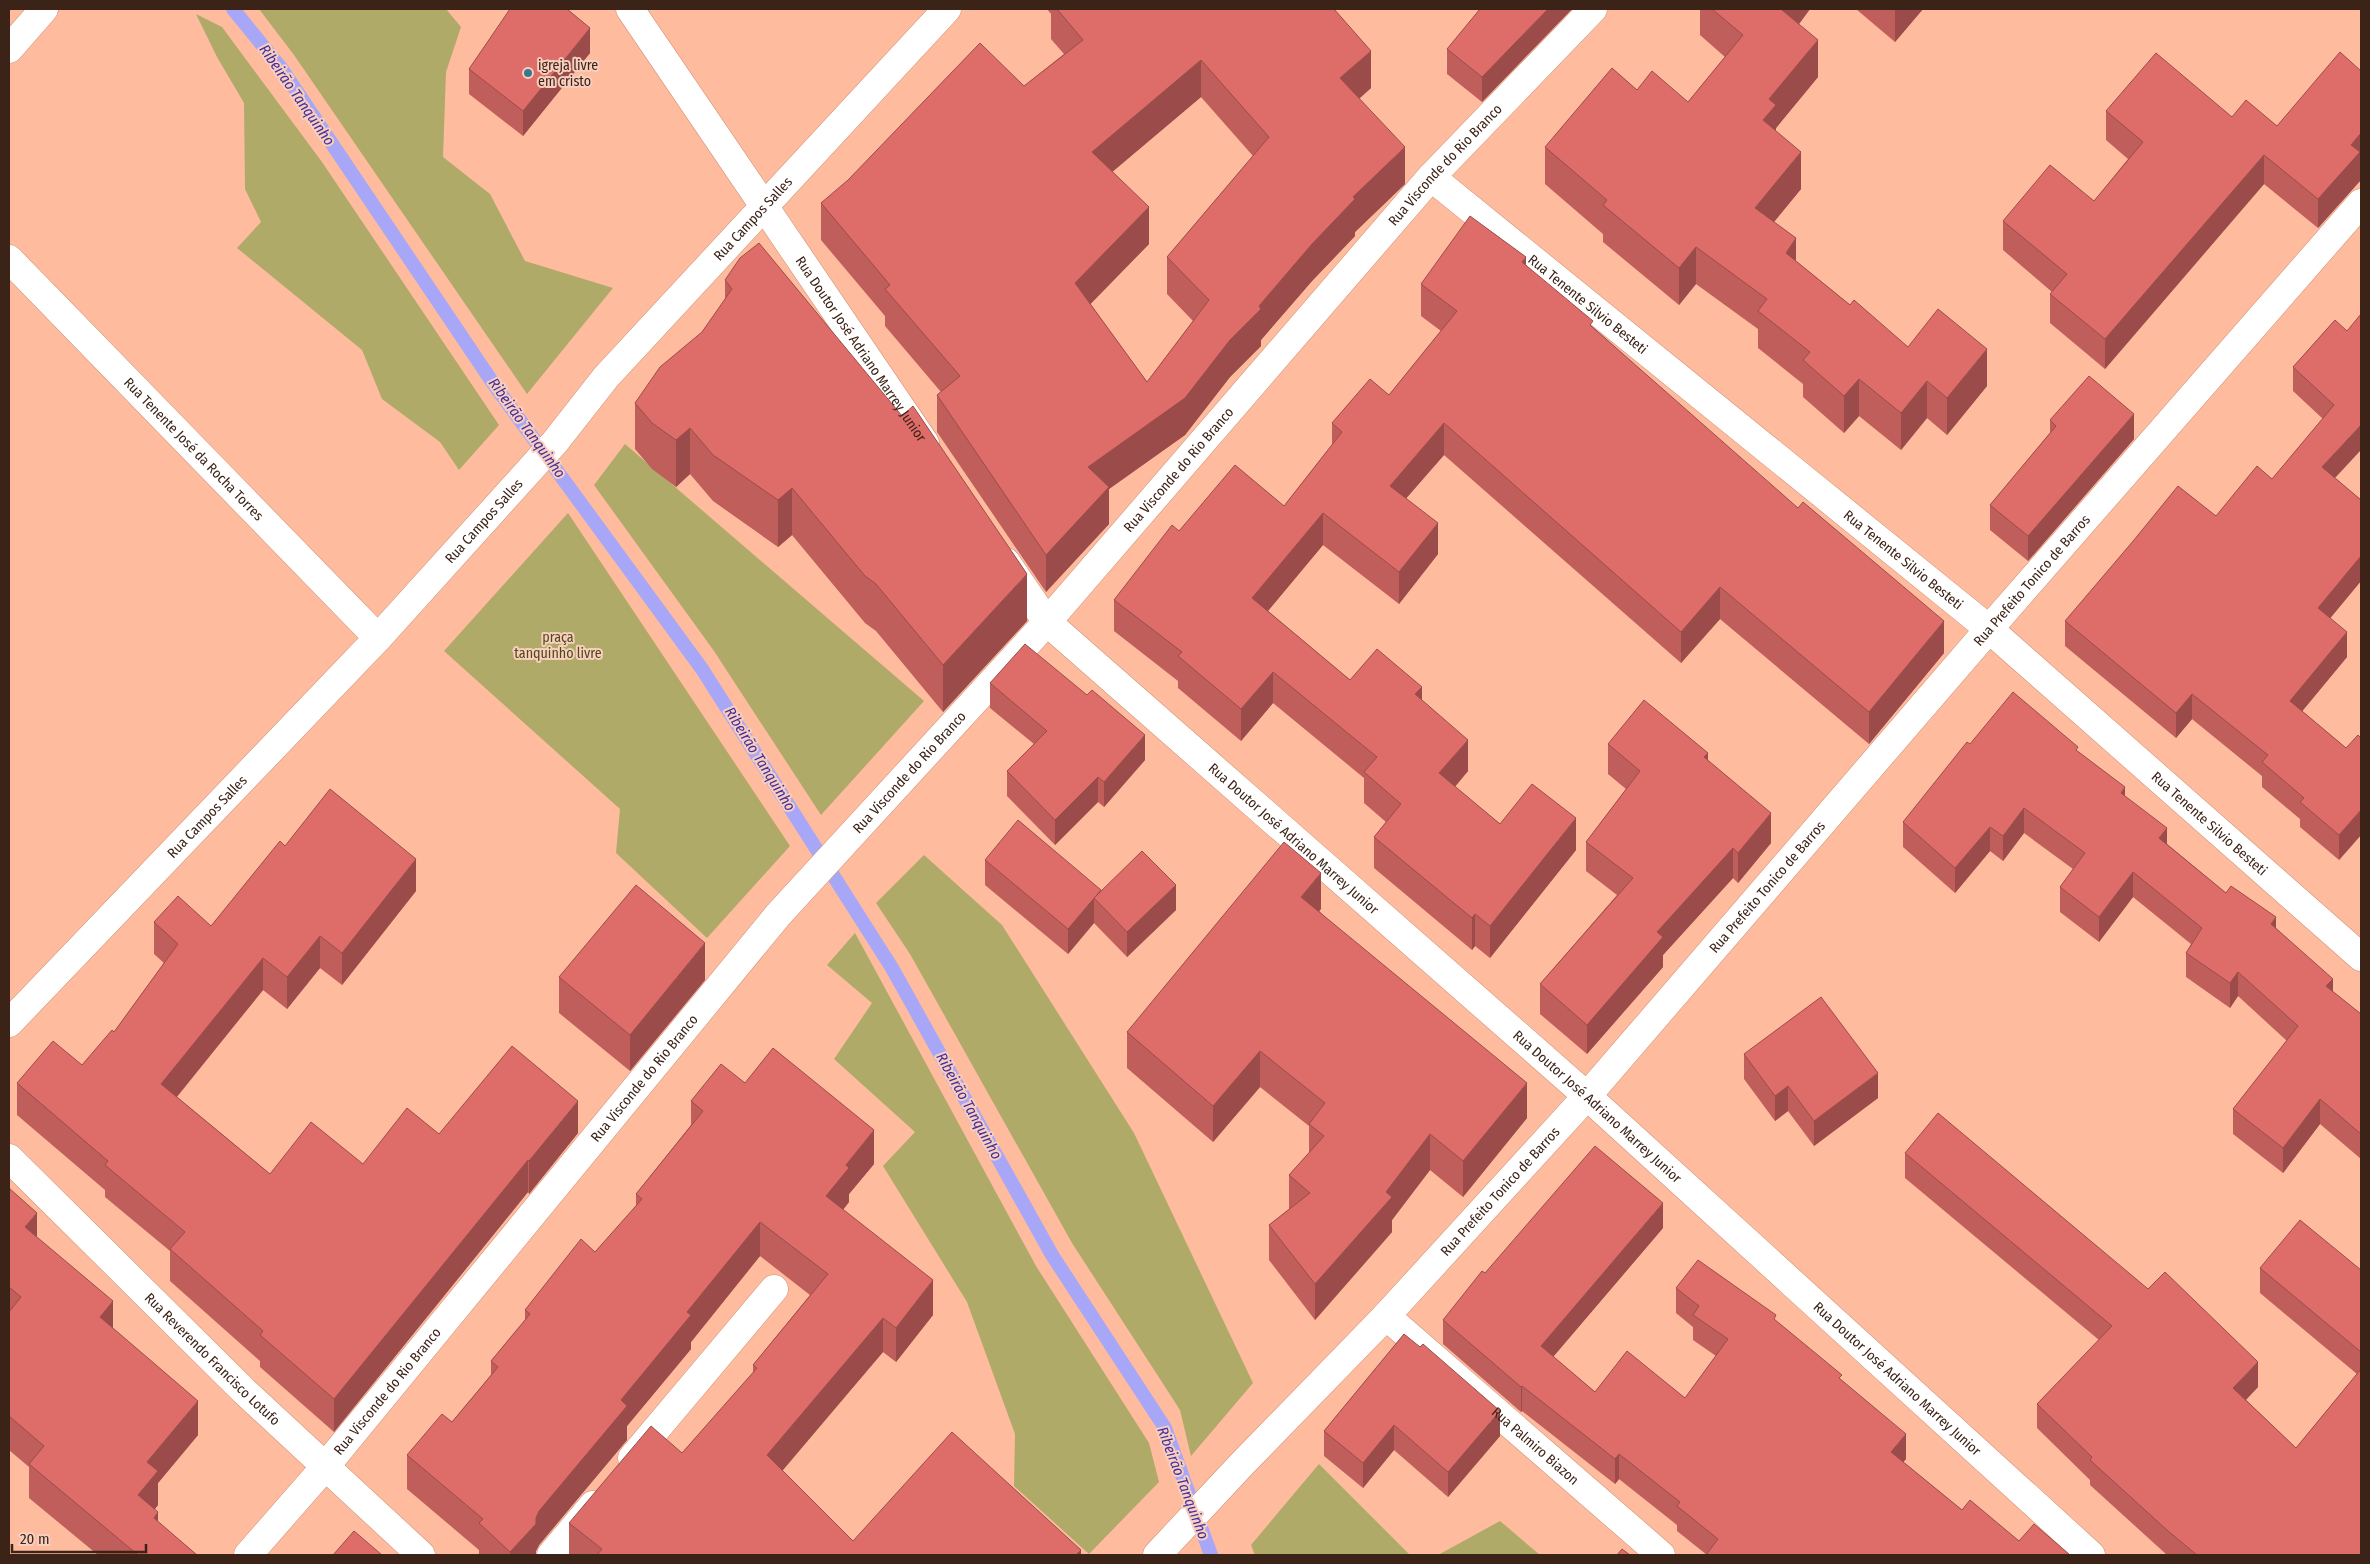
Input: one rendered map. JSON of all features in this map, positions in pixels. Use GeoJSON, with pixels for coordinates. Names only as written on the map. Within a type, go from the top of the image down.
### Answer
{"type":"FeatureCollection","features":[{"type":"Feature","properties":{"kind":"street"},"geometry":{"type":"LineString","coordinates":[[9,49],[44,9]]}},
{"type":"Feature","properties":{"kind":"street","name":"Rua Doutor José Adriano Marrey Junior"},"geometry":{"type":"LineString","coordinates":[[630,9],[941,467]]}},
{"type":"Feature","properties":{"kind":"street","name":"Rua Campos Salles"},"geometry":{"type":"LineString","coordinates":[[9,1023],[378,638],[530,471],[606,377],[763,205],[947,9]]}},
{"type":"Feature","properties":{"kind":"street","name":"Rua Visconde do Rio Branco"},"geometry":{"type":"LineString","coordinates":[[248,1555],[324,1468],[778,915],[1046,622],[1431,177],[1593,9]]}},
{"type":"Feature","properties":{"kind":"street","name":"Rua Tenente Silvio Besteti"},"geometry":{"type":"LineString","coordinates":[[1431,177],[1989,629],[2361,957]]}},
{"type":"Feature","properties":{"kind":"street","name":"Rua Prefeito Tonico de Barros"},"geometry":{"type":"LineString","coordinates":[[1157,1555],[1241,1465],[1386,1316],[1587,1096],[1989,629],[2361,203]]}},
{"type":"Feature","properties":{"kind":"street","name":"Rua Tenente José da Rocha Torres"},"geometry":{"type":"LineString","coordinates":[[9,259],[378,638]]}},
{"type":"Feature","properties":{"kind":"street","name":"Rua Doutor José Adriano Marrey Junior"},"geometry":{"type":"LineString","coordinates":[[991,540],[1046,622],[1587,1096],[2091,1555]]}},
{"type":"Feature","properties":{"kind":"street","name":"Rua Reverendo Francisco Lotufo"},"geometry":{"type":"LineString","coordinates":[[9,1158],[324,1468],[420,1555]]}},
{"type":"Feature","properties":{"kind":"street"},"geometry":{"type":"LineString","coordinates":[[551,1555],[774,1289]]}},
{"type":"Feature","properties":{"kind":"street","name":"Rua Palmiro Biazon"},"geometry":{"type":"LineString","coordinates":[[1386,1316],[1661,1555]]}},
{"type":"Feature","properties":{"kind":"green space"},"geometry":{"type":"Polygon","coordinates":[[[259,9],[446,9],[461,27],[446,72],[443,157],[490,194],[525,261],[613,288],[527,394],[294,55],[259,9]]]}},
{"type":"Feature","properties":{"kind":"green space"},"geometry":{"type":"Polygon","coordinates":[[[196,14],[222,27],[322,162],[499,425],[459,470],[440,442],[382,399],[362,350],[237,248],[261,222],[245,189],[244,103],[217,57],[196,14]]]}},
{"type":"Feature","properties":{"kind":"green space"},"geometry":{"type":"Polygon","coordinates":[[[625,444],[924,701],[821,815],[714,651],[594,485],[625,444]]]}},
{"type":"Feature","properties":{"kind":"green space","name":"praça tanquinho livre"},"geometry":{"type":"Polygon","coordinates":[[[568,513],[790,846],[707,938],[616,853],[620,809],[444,651],[568,513]]]}},
{"type":"Feature","properties":{"kind":"green space"},"geometry":{"type":"Polygon","coordinates":[[[924,855],[1002,925],[1134,1133],[1253,1383],[1191,1456],[1180,1410],[1072,1243],[910,954],[876,903],[924,855]]]}},
{"type":"Feature","properties":{"kind":"green space"},"geometry":{"type":"Polygon","coordinates":[[[855,933],[1036,1266],[1149,1443],[1159,1482],[1089,1554],[1014,1486],[1015,1434],[967,1302],[883,1166],[915,1132],[834,1059],[872,1003],[827,965],[855,933]]]}},
{"type":"Feature","properties":{"kind":"green space"},"geometry":{"type":"Polygon","coordinates":[[[1319,1464],[1410,1555],[1255,1555],[1251,1545],[1319,1464]]]}},
{"type":"Feature","properties":{"kind":"green space"},"geometry":{"type":"Polygon","coordinates":[[[1500,1521],[1540,1555],[1438,1555],[1500,1521]]]}},
{"type":"Feature","properties":{"kind":"building","name":"igreja livre em cristo"},"geometry":{"type":"Polygon","coordinates":[[[510,9],[567,9],[590,28],[523,111],[469,69],[510,9]]]}},
{"type":"Feature","properties":{"kind":"building"},"geometry":{"type":"Polygon","coordinates":[[[1057,9],[1334,9],[1371,51],[1340,78],[1405,147],[1353,197],[1355,199],[1312,244],[1259,306],[1261,309],[1230,340],[1185,398],[1088,467],[1109,487],[1046,555],[937,395],[960,376],[885,289],[890,285],[821,203],[848,180],[980,43],[1024,86],[1083,40],[1057,9]],[[1201,60],[1092,152],[1149,207],[1075,283],[1147,382],[1209,300],[1167,257],[1269,137],[1201,60]]]}},
{"type":"Feature","properties":{"kind":"building"},"geometry":{"type":"Polygon","coordinates":[[[1480,9],[1548,9],[1482,77],[1447,49],[1480,9]]]}},
{"type":"Feature","properties":{"kind":"building"},"geometry":{"type":"Polygon","coordinates":[[[1712,9],[1783,9],[1818,40],[1769,99],[1776,105],[1763,120],[1801,152],[1755,208],[1796,238],[1786,253],[1850,305],[1854,300],[1908,347],[1938,309],[1987,349],[1947,398],[1927,381],[1901,413],[1859,379],[1844,396],[1803,360],[1810,352],[1758,311],[1767,299],[1696,247],[1679,268],[1603,205],[1607,200],[1545,147],[1612,68],[1637,90],[1652,71],[1688,102],[1743,35],[1712,9]]]}},
{"type":"Feature","properties":{"kind":"building"},"geometry":{"type":"Polygon","coordinates":[[[2340,52],[2361,71],[2361,133],[2351,145],[2360,152],[2318,199],[2264,155],[2105,339],[2050,294],[2067,274],[2003,221],[2050,165],[2094,201],[2143,142],[2106,111],[2156,53],[2232,117],[2246,100],[2277,126],[2340,52]]]}},
{"type":"Feature","properties":{"kind":"building"},"geometry":{"type":"Polygon","coordinates":[[[1470,216],[1526,257],[1522,262],[1593,321],[1590,325],[1798,508],[1803,502],[1944,621],[1869,712],[1720,587],[1681,632],[1444,423],[1390,486],[1438,523],[1399,572],[1323,513],[1252,598],[1350,680],[1377,649],[1422,687],[1415,694],[1468,740],[1439,773],[1500,824],[1532,784],[1576,818],[1490,926],[1475,914],[1472,918],[1374,837],[1401,804],[1364,772],[1377,757],[1273,672],[1241,709],[1178,656],[1182,652],[1114,600],[1172,525],[1179,531],[1235,465],[1284,506],[1342,432],[1332,423],[1370,379],[1389,395],[1457,311],[1421,284],[1470,216]]]}},
{"type":"Feature","properties":{"kind":"building"},"geometry":{"type":"Polygon","coordinates":[[[759,243],[902,416],[913,406],[1027,574],[943,665],[876,584],[865,576],[792,488],[778,500],[713,455],[690,428],[676,440],[652,423],[635,403],[660,367],[702,332],[732,289],[725,280],[740,258],[759,243]]]}},
{"type":"Feature","properties":{"kind":"building"},"geometry":{"type":"Polygon","coordinates":[[[2361,314],[2361,425],[2322,467],[2361,500],[2361,556],[2318,608],[2347,632],[2290,701],[2346,748],[2358,735],[2361,738],[2361,810],[2339,835],[2300,802],[2304,798],[2262,762],[2268,755],[2192,694],[2176,713],[2065,621],[2178,486],[2216,516],[2257,466],[2272,479],[2334,405],[2293,367],[2335,320],[2347,331],[2361,314]]]}},
{"type":"Feature","properties":{"kind":"building"},"geometry":{"type":"Polygon","coordinates":[[[2089,376],[2134,414],[2028,536],[1990,505],[2056,426],[2050,420],[2089,376]]]}},
{"type":"Feature","properties":{"kind":"building"},"geometry":{"type":"Polygon","coordinates":[[[1025,644],[1087,695],[1092,690],[1145,735],[1104,782],[1098,777],[1055,820],[1007,771],[1047,731],[990,683],[1025,644]]]}},
{"type":"Feature","properties":{"kind":"building"},"geometry":{"type":"Polygon","coordinates":[[[2013,692],[2078,747],[2076,750],[2125,787],[2121,793],[2167,828],[2159,838],[2226,893],[2231,886],[2276,917],[2271,924],[2333,979],[2326,986],[2361,1014],[2361,1134],[2320,1099],[2283,1148],[2233,1109],[2298,1026],[2238,972],[2230,983],[2186,953],[2202,928],[2133,872],[2099,917],[2060,887],[2085,853],[2024,808],[2003,836],[1990,827],[1955,868],[1903,822],[1967,742],[1970,744],[2013,692]]]}},
{"type":"Feature","properties":{"kind":"building"},"geometry":{"type":"Polygon","coordinates":[[[1644,700],[1708,753],[1704,757],[1771,813],[1738,853],[1733,848],[1657,932],[1663,937],[1587,1025],[1540,984],[1633,878],[1586,842],[1640,771],[1608,744],[1644,700]]]}},
{"type":"Feature","properties":{"kind":"building"},"geometry":{"type":"Polygon","coordinates":[[[330,789],[416,859],[342,953],[320,936],[287,977],[263,958],[161,1084],[270,1174],[311,1122],[363,1164],[407,1108],[439,1134],[512,1046],[578,1101],[334,1399],[260,1335],[263,1331],[170,1249],[185,1232],[105,1165],[108,1161],[17,1083],[53,1041],[82,1065],[112,1030],[114,1032],[178,944],[154,922],[178,896],[211,926],[280,841],[285,846],[330,789]]]}},
{"type":"Feature","properties":{"kind":"building"},"geometry":{"type":"Polygon","coordinates":[[[1018,820],[1101,890],[1068,929],[985,860],[1018,820]]]}},
{"type":"Feature","properties":{"kind":"building"},"geometry":{"type":"Polygon","coordinates":[[[1284,842],[1321,873],[1301,897],[1527,1083],[1463,1161],[1430,1134],[1386,1192],[1392,1197],[1315,1284],[1269,1225],[1310,1193],[1289,1175],[1324,1136],[1309,1124],[1325,1103],[1260,1051],[1213,1106],[1127,1032],[1284,842]]]}},
{"type":"Feature","properties":{"kind":"building"},"geometry":{"type":"Polygon","coordinates":[[[1142,851],[1176,885],[1127,932],[1094,898],[1142,851]]]}},
{"type":"Feature","properties":{"kind":"building"},"geometry":{"type":"Polygon","coordinates":[[[636,885],[705,943],[630,1035],[559,977],[636,885]]]}},
{"type":"Feature","properties":{"kind":"building"},"geometry":{"type":"Polygon","coordinates":[[[1821,997],[1878,1073],[1814,1121],[1788,1086],[1775,1096],[1744,1054],[1821,997]]]}},
{"type":"Feature","properties":{"kind":"building"},"geometry":{"type":"Polygon","coordinates":[[[773,1048],[874,1130],[846,1165],[849,1168],[826,1196],[933,1280],[896,1328],[883,1318],[767,1455],[853,1541],[952,1432],[1081,1550],[1076,1555],[597,1555],[602,1549],[569,1523],[651,1426],[682,1453],[757,1368],[753,1365],[828,1274],[760,1222],[687,1312],[691,1315],[621,1400],[627,1406],[539,1511],[536,1524],[510,1552],[479,1523],[483,1519],[407,1455],[442,1414],[452,1422],[498,1367],[491,1361],[530,1314],[525,1310],[581,1239],[595,1252],[642,1199],[636,1194],[703,1111],[691,1101],[721,1064],[745,1083],[773,1048]]]}},
{"type":"Feature","properties":{"kind":"building"},"geometry":{"type":"Polygon","coordinates":[[[1938,1113],[2148,1289],[2165,1272],[2258,1362],[2233,1388],[2296,1448],[2361,1369],[2361,1555],[2197,1555],[2090,1460],[2092,1457],[2037,1404],[2112,1326],[1905,1153],[1938,1113]]]}},
{"type":"Feature","properties":{"kind":"building"},"geometry":{"type":"Polygon","coordinates":[[[1595,1146],[1663,1203],[1541,1346],[1595,1392],[1627,1351],[1685,1398],[1728,1339],[1693,1315],[1699,1306],[1676,1288],[1698,1260],[1776,1315],[1774,1319],[1842,1375],[1839,1378],[1906,1434],[1891,1452],[1962,1510],[1970,1500],[2019,1541],[2034,1524],[2070,1555],[1706,1555],[1718,1539],[1677,1506],[1680,1502],[1619,1454],[1615,1459],[1521,1387],[1443,1320],[1482,1271],[1485,1273],[1595,1146]]]}},
{"type":"Feature","properties":{"kind":"building"},"geometry":{"type":"Polygon","coordinates":[[[9,1188],[37,1213],[25,1227],[113,1301],[100,1317],[198,1401],[147,1462],[158,1471],[138,1495],[158,1512],[154,1518],[197,1555],[138,1555],[29,1464],[44,1446],[9,1416],[9,1312],[21,1297],[9,1287],[9,1188]]]}},
{"type":"Feature","properties":{"kind":"building"},"geometry":{"type":"Polygon","coordinates":[[[2300,1220],[2361,1270],[2361,1352],[2260,1268],[2300,1220]]]}},
{"type":"Feature","properties":{"kind":"building"},"geometry":{"type":"Polygon","coordinates":[[[1404,1334],[1420,1347],[1423,1344],[1500,1411],[1448,1472],[1394,1425],[1363,1463],[1324,1431],[1404,1334]]]}},
{"type":"Feature","properties":{"kind":"building"},"geometry":{"type":"Polygon","coordinates":[[[354,1531],[382,1555],[333,1555],[354,1531]]]}},
{"type":"Feature","properties":{"kind":"building"},"geometry":{"type":"Polygon","coordinates":[[[1622,1549],[1630,1555],[1617,1555],[1622,1549]]]}},
{"type":"Feature","properties":{"kind":"waterway","name":"Ribeirão Tanquinho"},"geometry":{"type":"LineString","coordinates":[[233,9],[281,68],[495,386],[702,669],[892,968],[1052,1255],[1165,1428],[1211,1555]]}},
{"type":"Feature","properties":{"kind":"place","name":"igreja livre em cristo"},"geometry":{"type":"Point","coordinates":[528,73]}}]}
